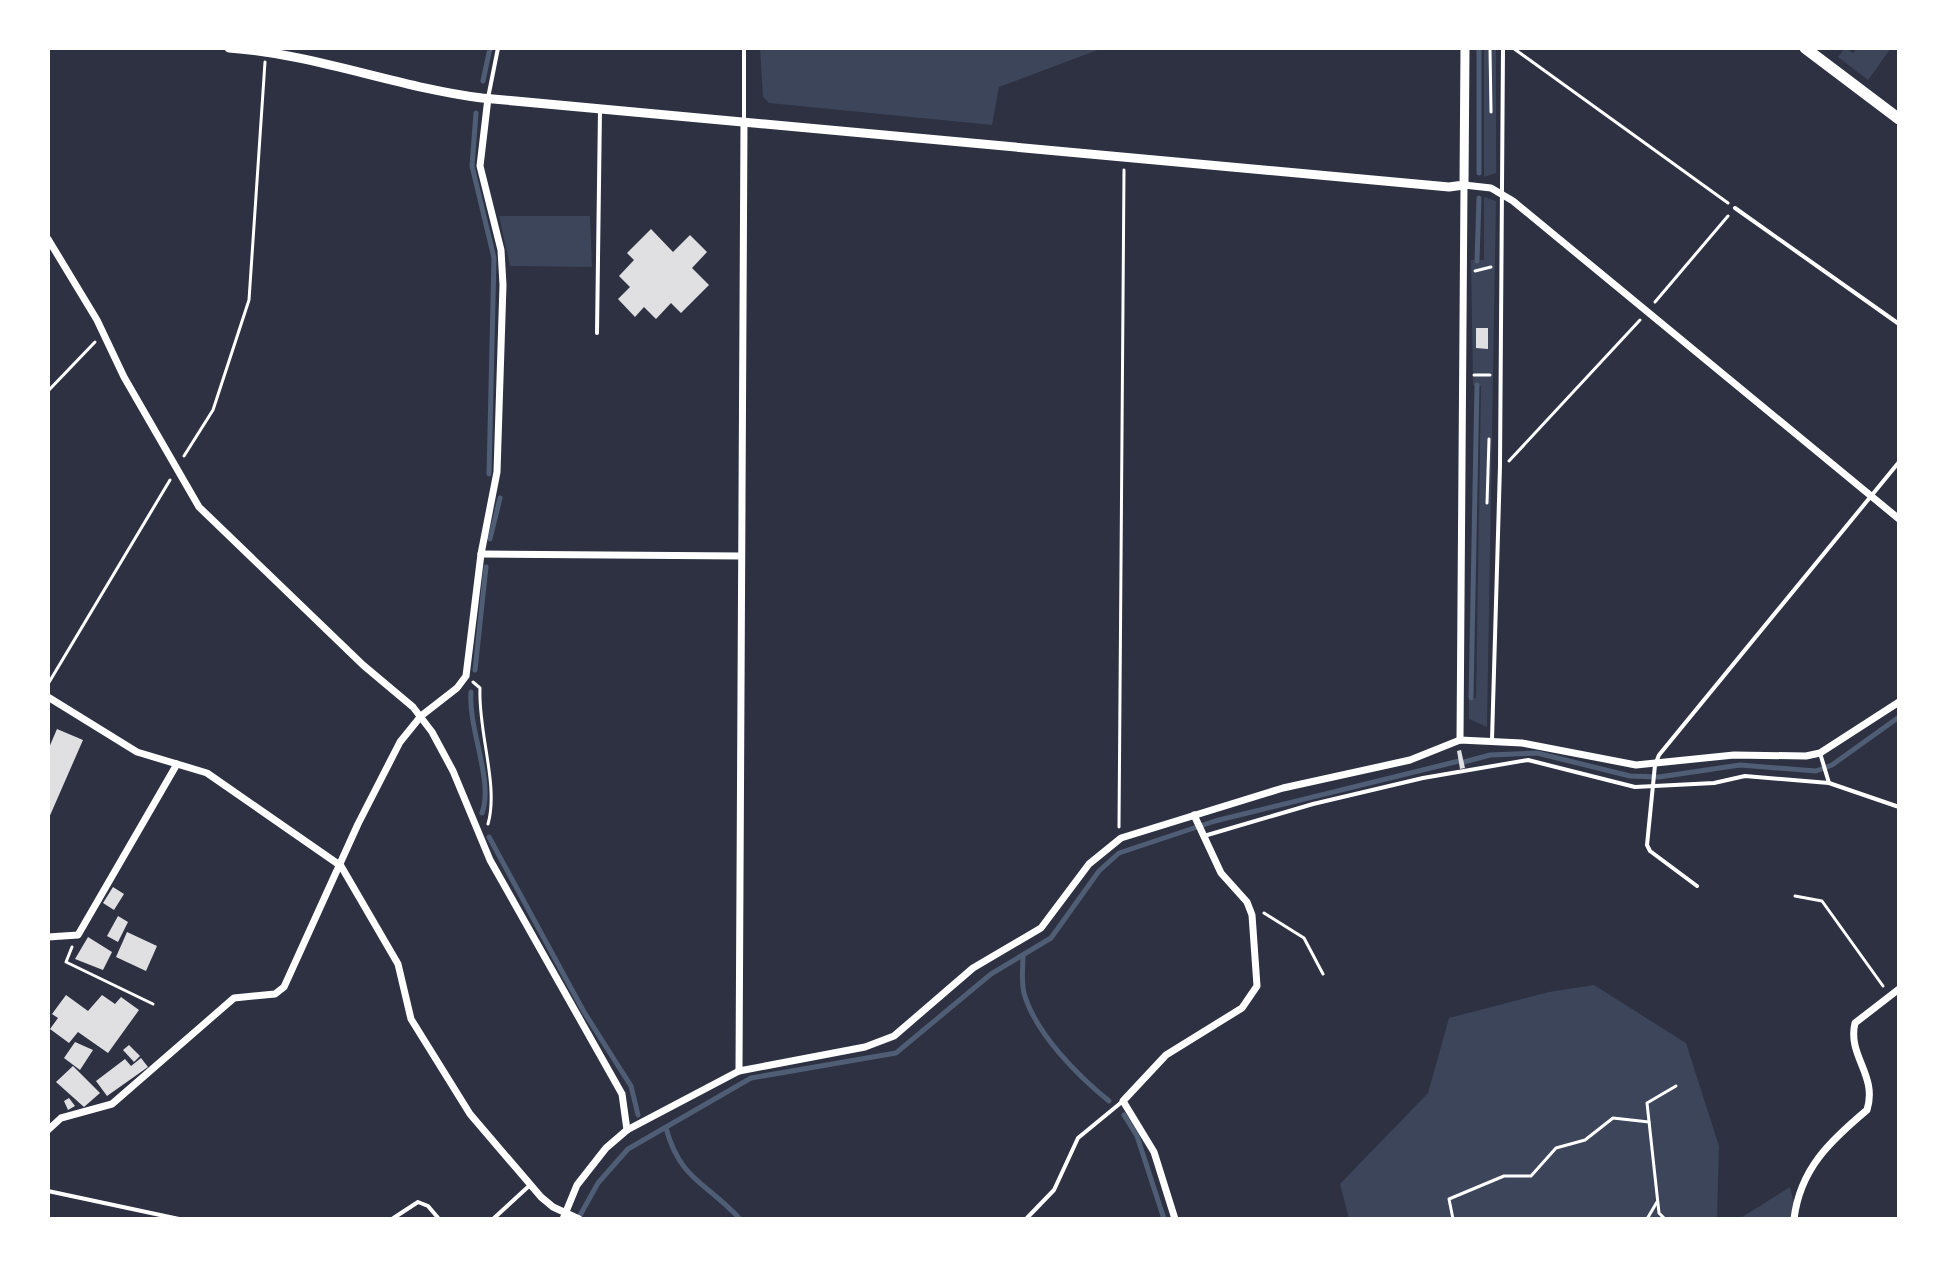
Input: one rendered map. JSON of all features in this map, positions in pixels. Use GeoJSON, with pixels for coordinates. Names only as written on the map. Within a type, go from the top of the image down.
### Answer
{"type":"FeatureCollection","features":[{"type":"Feature","properties":{"kind":"main road"},"geometry":{"type":"LineString","coordinates":[[1805,48],[1899,119]]}},
{"type":"Feature","properties":{"kind":"street"},"geometry":{"type":"LineString","coordinates":[[229,48],[298,53],[417,87],[488,98],[1381,181],[1464,185],[1501,192],[1899,519]]}},
{"type":"Feature","properties":{"kind":"street"},"geometry":{"type":"LineString","coordinates":[[1460,740],[1465,48]]}},
{"type":"Feature","properties":{"kind":"street"},"geometry":{"type":"LineString","coordinates":[[48,1130],[61,1118],[112,1104],[234,998],[275,994],[284,987],[400,742],[421,716],[457,688],[466,676],[481,554],[497,472],[503,285],[501,250],[480,166],[488,98]]}},
{"type":"Feature","properties":{"kind":"street"},"geometry":{"type":"LineString","coordinates":[[739,1071],[744,122]]}},
{"type":"Feature","properties":{"kind":"street"},"geometry":{"type":"LineString","coordinates":[[48,239],[176,471],[209,518],[421,716],[453,771],[478,830],[576,1017],[622,1094],[627,1130]]}},
{"type":"Feature","properties":{"kind":"street"},"geometry":{"type":"LineString","coordinates":[[481,554],[741,556]]}},
{"type":"Feature","properties":{"kind":"street"},"geometry":{"type":"LineString","coordinates":[[48,697],[118,743],[156,760],[207,773],[341,866],[398,964],[411,1019],[470,1114],[529,1186],[565,1216],[579,1219]]}},
{"type":"Feature","properties":{"kind":"street"},"geometry":{"type":"LineString","coordinates":[[565,1216],[587,1173],[606,1148],[627,1130],[739,1071],[865,1047],[894,1036],[973,968],[1041,928],[1089,864],[1121,838],[1283,788],[1420,758],[1460,740],[1492,740],[1654,769],[1734,755],[1806,756],[1820,753],[1899,702]]}},
{"type":"Feature","properties":{"kind":"street"},"geometry":{"type":"LineString","coordinates":[[48,937],[78,935],[177,764]]}},
{"type":"Feature","properties":{"kind":"street"},"geometry":{"type":"LineString","coordinates":[[1175,1219],[1154,1152],[1123,1101],[1166,1055],[1242,1008],[1257,986],[1247,902],[1221,873],[1194,815]]}},
{"type":"Feature","properties":{"kind":"street"},"geometry":{"type":"LineString","coordinates":[[1794,1219],[1813,1162],[1829,1143],[1867,1110],[1871,1085],[1852,1039],[1854,1028],[1899,989]]}},
{"type":"Feature","properties":{"kind":"lane"},"geometry":{"type":"LineString","coordinates":[[488,98],[498,48]]}},
{"type":"Feature","properties":{"kind":"lane"},"geometry":{"type":"LineString","coordinates":[[744,48],[744,122]]}},
{"type":"Feature","properties":{"kind":"lane"},"geometry":{"type":"LineString","coordinates":[[1492,740],[1500,466],[1503,48]]}},
{"type":"Feature","properties":{"kind":"lane"},"geometry":{"type":"LineString","coordinates":[[597,333],[600,107]]}},
{"type":"Feature","properties":{"kind":"lane"},"geometry":{"type":"LineString","coordinates":[[1735,208],[1899,324]]}},
{"type":"Feature","properties":{"kind":"lane"},"geometry":{"type":"LineString","coordinates":[[1697,886],[1650,851],[1647,845],[1654,769],[1668,742],[1899,462]]}},
{"type":"Feature","properties":{"kind":"lane"},"geometry":{"type":"LineString","coordinates":[[1820,753],[1829,783]]}},
{"type":"Feature","properties":{"kind":"lane"},"geometry":{"type":"LineString","coordinates":[[1204,836],[1313,804],[1504,762],[1544,762],[1635,787],[1745,776],[1829,783],[1899,807]]}},
{"type":"Feature","properties":{"kind":"lane"},"geometry":{"type":"LineString","coordinates":[[1026,1219],[1054,1190],[1078,1138],[1123,1101]]}},
{"type":"Feature","properties":{"kind":"lane"},"geometry":{"type":"LineString","coordinates":[[493,1219],[529,1186]]}},
{"type":"Feature","properties":{"kind":"lane"},"geometry":{"type":"LineString","coordinates":[[48,1191],[179,1219]]}},
{"type":"Feature","properties":{"kind":"lane"},"geometry":{"type":"LineString","coordinates":[[392,1219],[418,1202],[428,1206],[439,1219]]}},
{"type":"Feature","properties":{"kind":"path"},"geometry":{"type":"LineString","coordinates":[[1500,466],[1511,460],[1647,312],[1735,208],[1513,48]]}},
{"type":"Feature","properties":{"kind":"path"},"geometry":{"type":"LineString","coordinates":[[48,684],[213,410],[249,300],[265,51]]}},
{"type":"Feature","properties":{"kind":"path"},"geometry":{"type":"LineString","coordinates":[[1121,838],[1124,156]]}},
{"type":"Feature","properties":{"kind":"path"},"geometry":{"type":"LineString","coordinates":[[1491,254],[1491,281]]}},
{"type":"Feature","properties":{"kind":"path"},"geometry":{"type":"LineString","coordinates":[[1475,284],[1475,269],[1491,267]]}},
{"type":"Feature","properties":{"kind":"path"},"geometry":{"type":"LineString","coordinates":[[48,391],[95,343],[105,338]]}},
{"type":"Feature","properties":{"kind":"path"},"geometry":{"type":"LineString","coordinates":[[1474,375],[1490,375],[1490,363]]}},
{"type":"Feature","properties":{"kind":"path"},"geometry":{"type":"LineString","coordinates":[[1487,503],[1489,439]]}},
{"type":"Feature","properties":{"kind":"path"},"geometry":{"type":"LineString","coordinates":[[466,676],[480,688],[478,719],[493,805],[488,824],[478,830]]}},
{"type":"Feature","properties":{"kind":"path"},"geometry":{"type":"LineString","coordinates":[[1795,896],[1822,901],[1890,996]]}},
{"type":"Feature","properties":{"kind":"path"},"geometry":{"type":"LineString","coordinates":[[1247,902],[1304,938],[1323,974]]}},
{"type":"Feature","properties":{"kind":"path"},"geometry":{"type":"LineString","coordinates":[[78,935],[66,962],[153,1004]]}},
{"type":"Feature","properties":{"kind":"path"},"geometry":{"type":"LineString","coordinates":[[1665,1219],[1659,1213],[1647,1103],[1676,1086]]}},
{"type":"Feature","properties":{"kind":"path"},"geometry":{"type":"LineString","coordinates":[[1453,1219],[1449,1199],[1504,1176],[1531,1176],[1556,1148],[1585,1140],[1613,1118],[1649,1122]]}},
{"type":"Feature","properties":{"kind":"path"},"geometry":{"type":"LineString","coordinates":[[1647,1219],[1658,1200]]}},
{"type":"Feature","properties":{"kind":"shaded area"},"geometry":{"type":"Polygon","coordinates":[[[760,48],[1103,48],[999,87],[992,125],[769,103],[763,97],[760,48]]]}},
{"type":"Feature","properties":{"kind":"shaded area"},"geometry":{"type":"Polygon","coordinates":[[[1484,48],[1496,48],[1496,173],[1484,177],[1484,48]]]}},
{"type":"Feature","properties":{"kind":"shaded area"},"geometry":{"type":"Polygon","coordinates":[[[1845,48],[1853,53],[1857,48],[1891,48],[1868,80],[1838,57],[1845,48]]]}},
{"type":"Feature","properties":{"kind":"shaded area"},"geometry":{"type":"Polygon","coordinates":[[[1484,197],[1496,201],[1487,727],[1469,719],[1469,698],[1476,698],[1481,386],[1473,385],[1471,260],[1484,260],[1484,197]]]}},
{"type":"Feature","properties":{"kind":"shaded area"},"geometry":{"type":"Polygon","coordinates":[[[499,216],[590,216],[592,267],[510,266],[499,216]]]}},
{"type":"Feature","properties":{"kind":"shaded area"},"geometry":{"type":"Polygon","coordinates":[[[1594,985],[1686,1043],[1719,1146],[1717,1219],[1349,1219],[1340,1184],[1428,1093],[1449,1018],[1549,992],[1594,985]]]}},
{"type":"Feature","properties":{"kind":"shaded area"},"geometry":{"type":"Polygon","coordinates":[[[1790,1187],[1798,1219],[1739,1219],[1790,1187]]]}},
{"type":"Feature","properties":{"kind":"building"},"geometry":{"type":"Polygon","coordinates":[[[651,229],[673,252],[690,235],[707,252],[692,268],[709,285],[681,313],[671,303],[656,319],[644,307],[635,317],[618,299],[630,287],[619,276],[634,260],[627,253],[651,229]]]}},
{"type":"Feature","properties":{"kind":"building"},"geometry":{"type":"Polygon","coordinates":[[[1476,328],[1488,328],[1488,349],[1476,348],[1476,328]]]}},
{"type":"Feature","properties":{"kind":"building"},"geometry":{"type":"Polygon","coordinates":[[[57,729],[83,740],[48,820],[48,750],[57,729]]]}},
{"type":"Feature","properties":{"kind":"building"},"geometry":{"type":"Polygon","coordinates":[[[1461,750],[1465,768],[1460,769],[1457,751],[1461,750]]]}},
{"type":"Feature","properties":{"kind":"building"},"geometry":{"type":"Polygon","coordinates":[[[113,887],[124,894],[114,910],[103,903],[113,887]]]}},
{"type":"Feature","properties":{"kind":"building"},"geometry":{"type":"Polygon","coordinates":[[[118,916],[128,922],[118,942],[107,936],[118,916]]]}},
{"type":"Feature","properties":{"kind":"building"},"geometry":{"type":"Polygon","coordinates":[[[127,932],[157,946],[146,971],[116,957],[127,932]]]}},
{"type":"Feature","properties":{"kind":"building"},"geometry":{"type":"Polygon","coordinates":[[[88,937],[112,952],[103,970],[75,959],[88,937]]]}},
{"type":"Feature","properties":{"kind":"building"},"geometry":{"type":"Polygon","coordinates":[[[66,995],[88,1011],[102,995],[115,1004],[121,997],[139,1010],[108,1053],[78,1032],[69,1043],[50,1029],[58,1018],[52,1014],[66,995]]]}},
{"type":"Feature","properties":{"kind":"building"},"geometry":{"type":"Polygon","coordinates":[[[75,1042],[93,1050],[80,1070],[64,1058],[75,1042]]]}},
{"type":"Feature","properties":{"kind":"building"},"geometry":{"type":"Polygon","coordinates":[[[129,1045],[140,1056],[134,1062],[123,1050],[129,1045]]]}},
{"type":"Feature","properties":{"kind":"building"},"geometry":{"type":"Polygon","coordinates":[[[141,1058],[148,1067],[107,1096],[96,1081],[125,1059],[131,1066],[141,1058]]]}},
{"type":"Feature","properties":{"kind":"building"},"geometry":{"type":"Polygon","coordinates":[[[73,1066],[100,1093],[84,1107],[56,1082],[73,1066]]]}},
{"type":"Feature","properties":{"kind":"building"},"geometry":{"type":"Polygon","coordinates":[[[69,1098],[75,1106],[68,1110],[64,1101],[69,1098]]]}},
{"type":"Feature","properties":{"kind":"waterway"},"geometry":{"type":"LineString","coordinates":[[483,81],[490,48]]}},
{"type":"Feature","properties":{"kind":"waterway"},"geometry":{"type":"LineString","coordinates":[[1479,48],[1479,173]]}},
{"type":"Feature","properties":{"kind":"waterway"},"geometry":{"type":"LineString","coordinates":[[476,113],[472,166],[494,258],[489,474]]}},
{"type":"Feature","properties":{"kind":"waterway"},"geometry":{"type":"LineString","coordinates":[[1477,261],[1479,198]]}},
{"type":"Feature","properties":{"kind":"waterway"},"geometry":{"type":"LineString","coordinates":[[1471,698],[1477,385]]}},
{"type":"Feature","properties":{"kind":"waterway"},"geometry":{"type":"LineString","coordinates":[[490,539],[500,498]]}},
{"type":"Feature","properties":{"kind":"waterway"},"geometry":{"type":"LineString","coordinates":[[475,670],[486,567]]}},
{"type":"Feature","properties":{"kind":"waterway"},"geometry":{"type":"LineString","coordinates":[[471,692],[473,722],[485,786],[482,813]]}},
{"type":"Feature","properties":{"kind":"waterway"},"geometry":{"type":"LineString","coordinates":[[1464,762],[1490,755],[1537,753],[1630,776],[1659,777],[1740,765],[1816,771],[1832,765],[1899,717]]}},
{"type":"Feature","properties":{"kind":"waterway"},"geometry":{"type":"LineString","coordinates":[[578,1219],[598,1183],[628,1149],[751,1078],[896,1053],[991,974],[1051,938],[1099,871],[1119,853],[1215,821],[1459,761]]}},
{"type":"Feature","properties":{"kind":"waterway"},"geometry":{"type":"LineString","coordinates":[[489,837],[584,1012],[631,1086],[638,1115]]}},
{"type":"Feature","properties":{"kind":"waterway"},"geometry":{"type":"LineString","coordinates":[[1023,955],[1024,993],[1038,1023],[1071,1066],[1109,1101]]}},
{"type":"Feature","properties":{"kind":"waterway"},"geometry":{"type":"LineString","coordinates":[[1124,1115],[1137,1136],[1164,1219]]}},
{"type":"Feature","properties":{"kind":"waterway"},"geometry":{"type":"LineString","coordinates":[[666,1128],[687,1170],[740,1219]]}}]}
